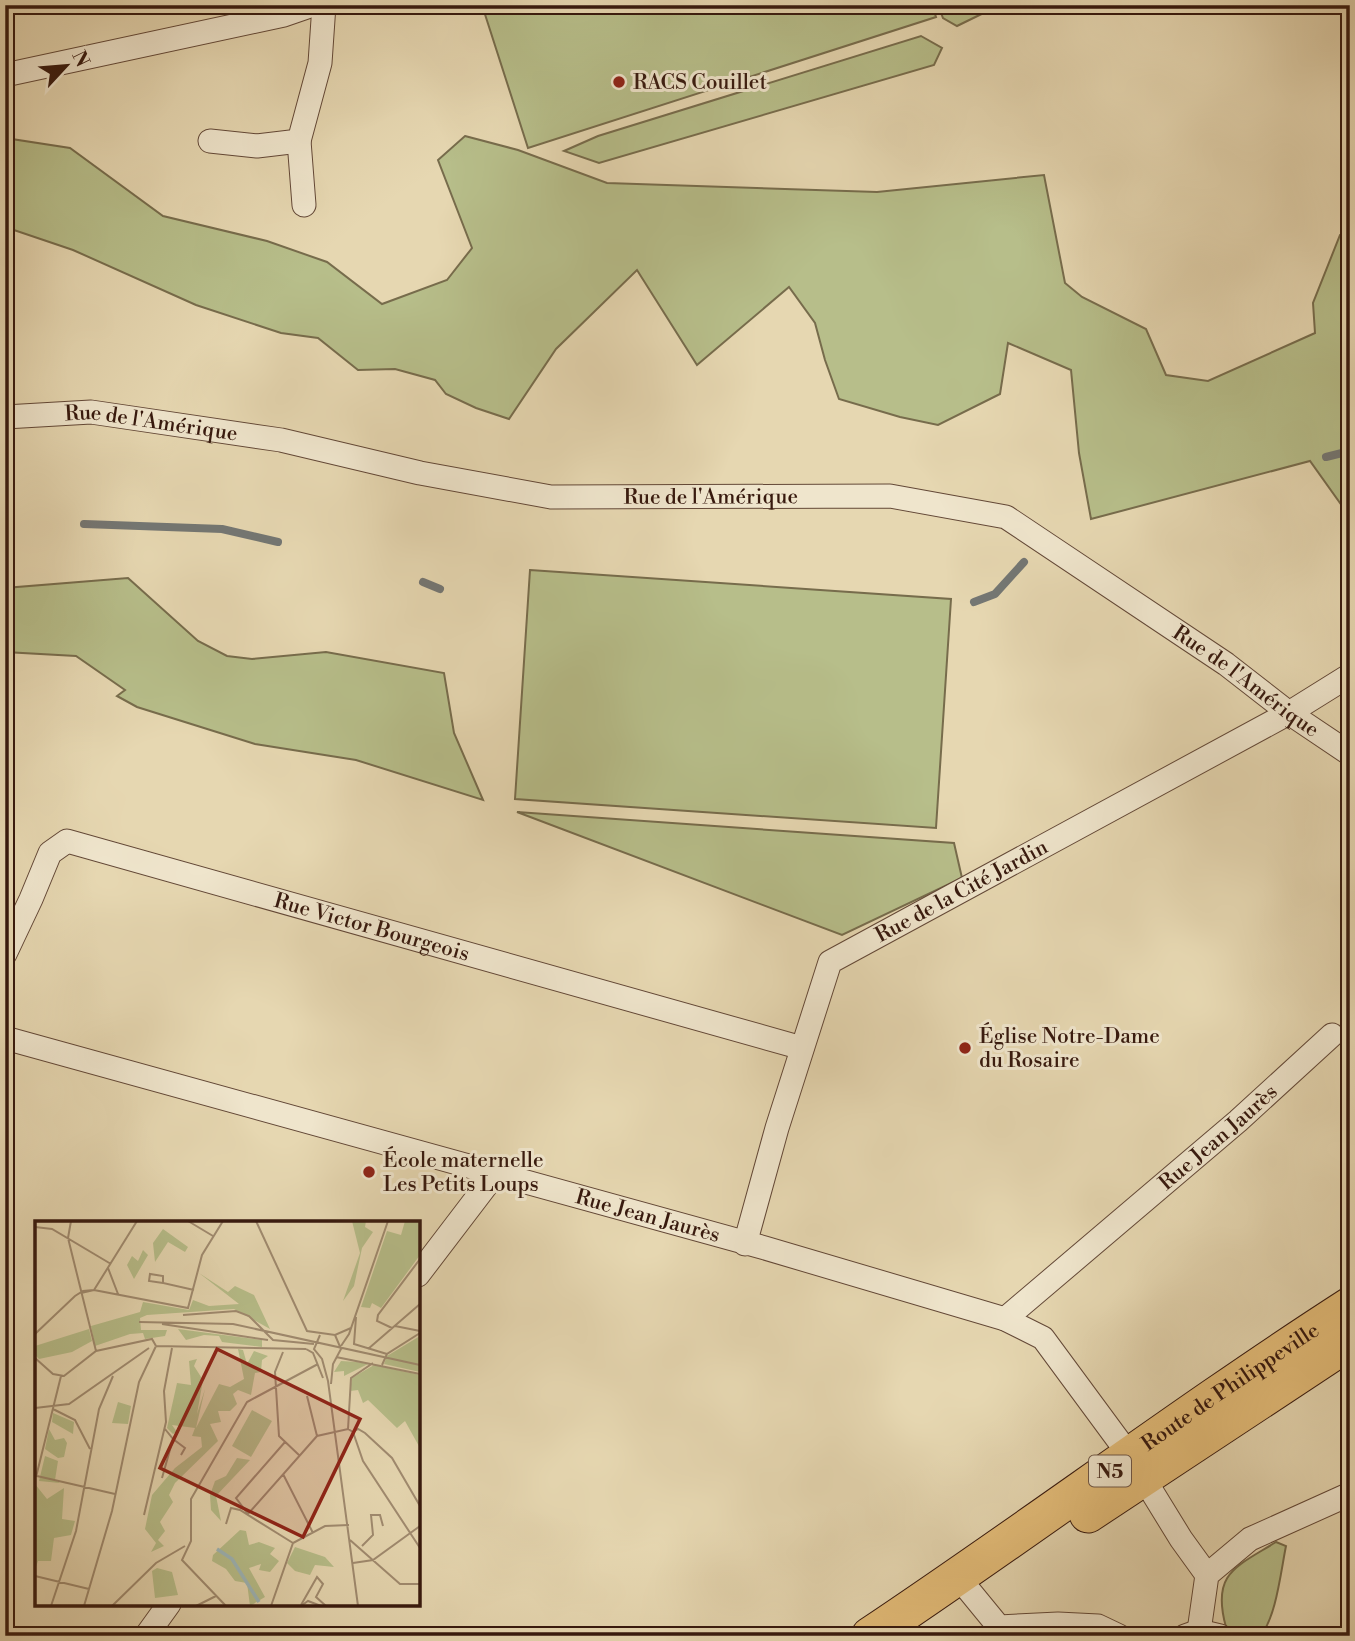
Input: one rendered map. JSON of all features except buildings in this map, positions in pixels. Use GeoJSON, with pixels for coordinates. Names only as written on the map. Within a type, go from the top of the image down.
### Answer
{"type":"FeatureCollection","features":[{"type":"Feature","properties":{"kind":"main road","name":"Route de Philippeville"},"geometry":{"type":"LineString","coordinates":[[1137,1467],[1280,1351],[1350,1306]]}},
{"type":"Feature","properties":{"kind":"main road","name":"Route de Philippeville"},"geometry":{"type":"LineString","coordinates":[[870,1636],[963,1584],[1137,1467],[1350,1341]]}},
{"type":"Feature","properties":{"kind":"main road","name":"Route de Philippeville"},"geometry":{"type":"LineString","coordinates":[[899,1636],[963,1584]]}},
{"type":"Feature","properties":{"kind":"street"},"geometry":{"type":"LineString","coordinates":[[5,75],[284,15],[313,5]]}},
{"type":"Feature","properties":{"kind":"street"},"geometry":{"type":"LineString","coordinates":[[304,205],[299,141],[320,62],[324,5]]}},
{"type":"Feature","properties":{"kind":"street"},"geometry":{"type":"LineString","coordinates":[[210,141],[257,146],[299,141]]}},
{"type":"Feature","properties":{"kind":"street","name":"Rue de l'Amérique"},"geometry":{"type":"LineString","coordinates":[[5,417],[91,412],[281,440],[420,473],[551,497],[890,496],[1006,517],[1226,664],[1289,713],[1350,754]]}},
{"type":"Feature","properties":{"kind":"street","name":"Rue de la Cité Jardin"},"geometry":{"type":"LineString","coordinates":[[744,1244],[777,1128],[830,962],[1289,713],[1350,675]]}},
{"type":"Feature","properties":{"kind":"street","name":"Rue Victor Bourgeois"},"geometry":{"type":"LineString","coordinates":[[5,954],[50,853],[67,841],[803,1048]]}},
{"type":"Feature","properties":{"kind":"street","name":"Rue Jean Jaurès"},"geometry":{"type":"LineString","coordinates":[[1004,1318],[1238,1121],[1332,1035]]}},
{"type":"Feature","properties":{"kind":"street","name":"Rue Jean Jaurès"},"geometry":{"type":"LineString","coordinates":[[5,1038],[765,1248],[1004,1318],[1043,1338],[1137,1467],[1181,1539],[1207,1575]]}},
{"type":"Feature","properties":{"kind":"street"},"geometry":{"type":"LineString","coordinates":[[420,1272],[495,1174]]}},
{"type":"Feature","properties":{"kind":"street"},"geometry":{"type":"LineString","coordinates":[[1201,1634],[1207,1575],[1250,1539],[1350,1494]]}},
{"type":"Feature","properties":{"kind":"street"},"geometry":{"type":"LineString","coordinates":[[963,1584],[999,1627],[1058,1624],[1098,1626],[1119,1636]]}},
{"type":"Feature","properties":{"kind":"street"},"geometry":{"type":"LineString","coordinates":[[146,1636],[168,1606]]}},
{"type":"Feature","properties":{"kind":"green space","name":"RACS Couillet"},"geometry":{"type":"Polygon","coordinates":[[[482,5],[932,5],[936,17],[528,148],[482,5]]]}},
{"type":"Feature","properties":{"kind":"green space"},"geometry":{"type":"Polygon","coordinates":[[[938,5],[1000,5],[957,26],[943,18],[938,5]]]}},
{"type":"Feature","properties":{"kind":"green space"},"geometry":{"type":"Polygon","coordinates":[[[921,36],[942,48],[934,65],[599,163],[564,151],[598,136],[921,36]]]}},
{"type":"Feature","properties":{"kind":"green space"},"geometry":{"type":"Polygon","coordinates":[[[465,136],[518,150],[607,183],[877,192],[1044,175],[1065,283],[1082,297],[1146,329],[1166,375],[1208,381],[1315,333],[1313,303],[1340,235],[1350,231],[1350,508],[1345,510],[1310,461],[1091,519],[1079,453],[1071,370],[1008,343],[1000,394],[938,425],[900,417],[839,399],[815,323],[789,287],[697,365],[637,270],[556,349],[509,419],[446,394],[435,380],[395,369],[358,370],[318,338],[281,333],[196,305],[73,250],[5,227],[5,138],[70,148],[163,216],[267,241],[327,262],[382,304],[447,280],[472,248],[438,160],[465,136]]]}},
{"type":"Feature","properties":{"kind":"green space"},"geometry":{"type":"Polygon","coordinates":[[[530,570],[951,599],[936,828],[515,799],[530,570]]]}},
{"type":"Feature","properties":{"kind":"green space"},"geometry":{"type":"Polygon","coordinates":[[[128,578],[198,641],[227,656],[252,659],[326,652],[444,673],[454,733],[483,800],[356,760],[255,744],[137,707],[117,696],[125,690],[76,656],[5,652],[5,588],[128,578]]]}},
{"type":"Feature","properties":{"kind":"green space"},"geometry":{"type":"Polygon","coordinates":[[[517,812],[954,843],[962,878],[842,935],[517,812]]]}},
{"type":"Feature","properties":{"kind":"green space"},"geometry":{"type":"Polygon","coordinates":[[[1276,1542],[1286,1546],[1277,1594],[1266,1628],[1260,1636],[1249,1636],[1226,1627],[1222,1594],[1230,1574],[1249,1558],[1276,1542]]]}},
{"type":"Feature","properties":{"kind":"waterway"},"geometry":{"type":"LineString","coordinates":[[1326,457],[1350,451]]}},
{"type":"Feature","properties":{"kind":"waterway"},"geometry":{"type":"LineString","coordinates":[[84,524],[222,529],[278,542]]}},
{"type":"Feature","properties":{"kind":"waterway"},"geometry":{"type":"LineString","coordinates":[[974,602],[995,594],[1024,562]]}},
{"type":"Feature","properties":{"kind":"waterway"},"geometry":{"type":"LineString","coordinates":[[423,582],[440,589]]}},
{"type":"Feature","properties":{"kind":"place","name":"RACS Couillet"},"geometry":{"type":"Point","coordinates":[619,82]}},
{"type":"Feature","properties":{"kind":"place","name":"Église Notre-Dame du Rosaire"},"geometry":{"type":"Point","coordinates":[965,1048]}},
{"type":"Feature","properties":{"kind":"place","name":"École maternelle Les Petits Loups"},"geometry":{"type":"Point","coordinates":[369,1172]}}]}
